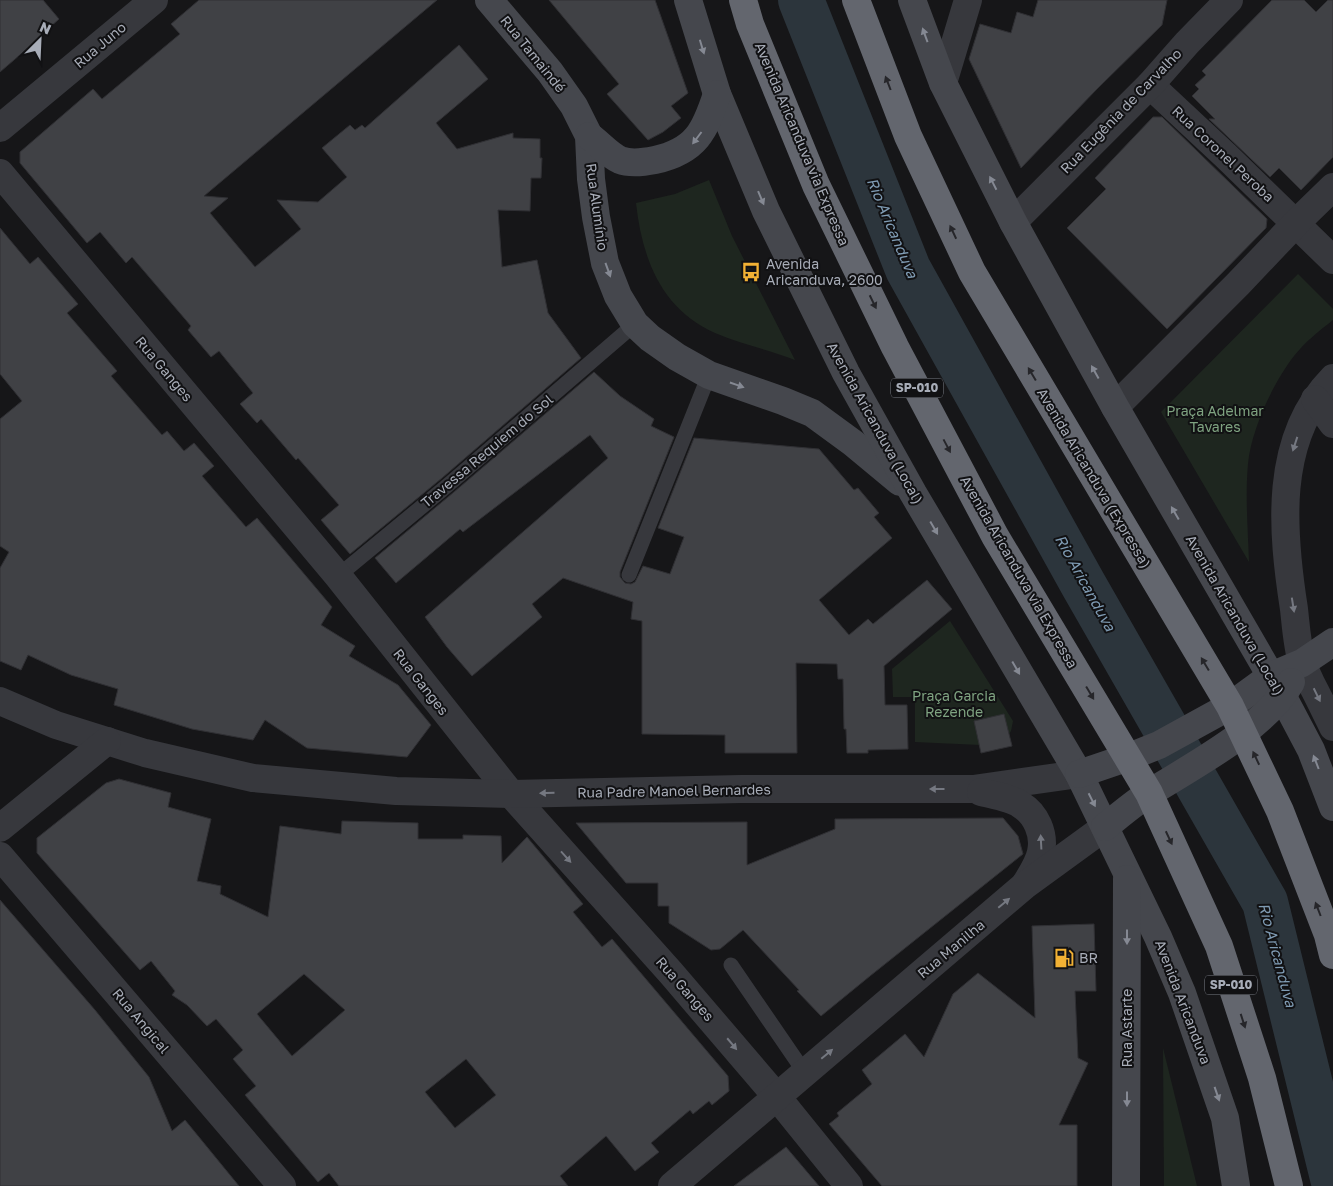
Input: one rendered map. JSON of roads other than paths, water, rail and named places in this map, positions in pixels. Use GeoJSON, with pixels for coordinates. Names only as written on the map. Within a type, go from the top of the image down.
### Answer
{"type":"FeatureCollection","features":[{"type":"Feature","properties":{"kind":"highway","name":"Avenida Aricanduva via Expressa"},"geometry":{"type":"LineString","coordinates":[[743,0],[750,24],[816,185],[895,347],[995,536],[1129,757]]}},
{"type":"Feature","properties":{"kind":"highway","name":"Avenida Aricanduva (Expressa)"},"geometry":{"type":"LineString","coordinates":[[856,0],[908,136],[972,272],[1230,706],[1243,732],[1280,811],[1328,935],[1333,955]]}},
{"type":"Feature","properties":{"kind":"highway","name":"SP-010"},"geometry":{"type":"LineString","coordinates":[[1129,757],[1149,793],[1219,946],[1262,1078],[1290,1186]]}},
{"type":"Feature","properties":{"kind":"main road","name":"Rua Tamaindé"},"geometry":{"type":"LineString","coordinates":[[488,0],[550,72],[574,106],[589,136]]}},
{"type":"Feature","properties":{"kind":"main road","name":"Avenida Aricanduva (Local)"},"geometry":{"type":"LineString","coordinates":[[688,0],[716,94],[766,210],[846,373],[913,493],[1079,774],[1105,826]]}},
{"type":"Feature","properties":{"kind":"main road","name":"Avenida Aricanduva (Local)"},"geometry":{"type":"LineString","coordinates":[[912,0],[942,83],[1013,222],[1115,407],[1312,750],[1333,807]]}},
{"type":"Feature","properties":{"kind":"main road","name":"Rua Alumínio"},"geometry":{"type":"LineString","coordinates":[[589,136],[621,160],[643,163],[668,157],[693,144],[708,122],[716,94]]}},
{"type":"Feature","properties":{"kind":"main road","name":"Rua Alumínio"},"geometry":{"type":"LineString","coordinates":[[589,136],[591,179],[596,217],[606,263],[618,296],[635,324],[650,338],[677,357],[709,375],[783,401],[812,414],[853,443],[913,493]]}},
{"type":"Feature","properties":{"kind":"main road"},"geometry":{"type":"LineString","coordinates":[[1277,687],[1302,664],[1333,642]]}},
{"type":"Feature","properties":{"kind":"main road","name":"Rua Padre Manoel Bernardes"},"geometry":{"type":"LineString","coordinates":[[1079,774],[1159,745],[1230,706],[1277,687]]}},
{"type":"Feature","properties":{"kind":"main road","name":"Rua Manilha"},"geometry":{"type":"LineString","coordinates":[[1105,826],[1149,793],[1219,750],[1243,732],[1277,687]]}},
{"type":"Feature","properties":{"kind":"main road","name":"Avenida Aricanduva"},"geometry":{"type":"LineString","coordinates":[[1105,826],[1158,937],[1182,993],[1225,1118],[1236,1186]]}},
{"type":"Feature","properties":{"kind":"main road","name":"Rua Astarte"},"geometry":{"type":"LineString","coordinates":[[1126,1186],[1127,870]]}},
{"type":"Feature","properties":{"kind":"street","name":"Rua Juno"},"geometry":{"type":"LineString","coordinates":[[0,128],[154,0]]}},
{"type":"Feature","properties":{"kind":"street"},"geometry":{"type":"LineString","coordinates":[[942,83],[968,0]]}},
{"type":"Feature","properties":{"kind":"street"},"geometry":{"type":"LineString","coordinates":[[1187,43],[1199,0]]}},
{"type":"Feature","properties":{"kind":"street","name":"Rua Eugênia de Carvalho"},"geometry":{"type":"LineString","coordinates":[[1013,222],[1150,85],[1229,0]]}},
{"type":"Feature","properties":{"kind":"street","name":"Rua Coronel Peroba"},"geometry":{"type":"LineString","coordinates":[[1150,85],[1296,223]]}},
{"type":"Feature","properties":{"kind":"street","name":"Rua Ganges"},"geometry":{"type":"LineString","coordinates":[[0,173],[338,576],[511,794],[671,973],[777,1097],[849,1186]]}},
{"type":"Feature","properties":{"kind":"street"},"geometry":{"type":"LineString","coordinates":[[1115,407],[1333,187]]}},
{"type":"Feature","properties":{"kind":"street"},"geometry":{"type":"LineString","coordinates":[[1296,223],[1333,260]]}},
{"type":"Feature","properties":{"kind":"street"},"geometry":{"type":"LineString","coordinates":[[1333,378],[1315,399],[1300,429],[1292,453],[1286,485],[1286,531],[1290,583],[1302,664],[1333,728]]}},
{"type":"Feature","properties":{"kind":"street"},"geometry":{"type":"LineString","coordinates":[[1315,399],[1333,424]]}},
{"type":"Feature","properties":{"kind":"street","name":"Rua Padre Manoel Bernardes"},"geometry":{"type":"LineString","coordinates":[[0,701],[56,725],[145,753],[253,778],[396,791],[511,794],[741,789],[973,790],[1079,774]]}},
{"type":"Feature","properties":{"kind":"street"},"geometry":{"type":"LineString","coordinates":[[0,828],[108,741]]}},
{"type":"Feature","properties":{"kind":"street"},"geometry":{"type":"LineString","coordinates":[[973,790],[1021,804],[1035,817],[1041,832],[1042,850],[1037,864],[1024,886]]}},
{"type":"Feature","properties":{"kind":"street","name":"Rua Manilha"},"geometry":{"type":"LineString","coordinates":[[672,1186],[1024,886],[1105,826]]}},
{"type":"Feature","properties":{"kind":"street","name":"Rua Angical"},"geometry":{"type":"LineString","coordinates":[[0,856],[282,1186]]}},
{"type":"Feature","properties":{"kind":"lane","name":"Travessa Requiem do Sol"},"geometry":{"type":"LineString","coordinates":[[338,576],[448,485],[635,324]]}},
{"type":"Feature","properties":{"kind":"lane"},"geometry":{"type":"LineString","coordinates":[[629,575],[709,375]]}},
{"type":"Feature","properties":{"kind":"lane"},"geometry":{"type":"LineString","coordinates":[[731,964],[805,1073]]}},
{"type":"Feature","properties":{"kind":"waterway","name":"Rio Aricanduva"},"geometry":{"type":"LineString","coordinates":[[801,0],[908,269],[1083,584],[1265,902],[1333,1178]]}},
{"type":"Feature","properties":{"kind":"place","name":"Avenida Aricanduva, 2600"},"geometry":{"type":"Point","coordinates":[751,272]}},
{"type":"Feature","properties":{"kind":"place","name":"BR"},"geometry":{"type":"Point","coordinates":[1064,958]}},
{"type":"Feature","properties":{"kind":"park label","name":"Praça Adelmar Tavares"},"geometry":{"type":"Point","coordinates":[1215,420]}},
{"type":"Feature","properties":{"kind":"park label","name":"Praça Garcia Rezende"},"geometry":{"type":"Point","coordinates":[954,704]}}]}
